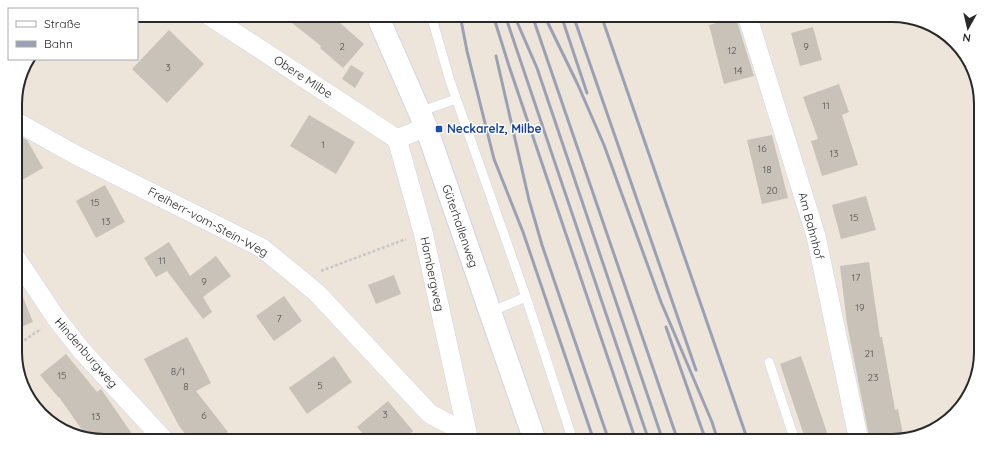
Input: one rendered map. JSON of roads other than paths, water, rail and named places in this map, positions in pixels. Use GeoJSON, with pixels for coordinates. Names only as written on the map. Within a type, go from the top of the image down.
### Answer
{"type":"FeatureCollection","features":[{"type":"Feature","properties":{"kind":"street","name":"Obere Milbe"},"geometry":{"type":"LineString","coordinates":[[219,22],[397,139]]}},
{"type":"Feature","properties":{"kind":"street","name":"Güterhallenweg"},"geometry":{"type":"LineString","coordinates":[[380,22],[423,120],[533,434]]}},
{"type":"Feature","properties":{"kind":"street","name":"Am Bahnhof"},"geometry":{"type":"LineString","coordinates":[[749,22],[816,236],[858,434]]}},
{"type":"Feature","properties":{"kind":"street"},"geometry":{"type":"LineString","coordinates":[[397,139],[423,120]]}},
{"type":"Feature","properties":{"kind":"street","name":"Freiherr-vom-Stein-Weg"},"geometry":{"type":"LineString","coordinates":[[22,125],[76,155],[262,248],[317,293],[430,414],[462,434]]}},
{"type":"Feature","properties":{"kind":"street","name":"Hambergweg"},"geometry":{"type":"LineString","coordinates":[[397,139],[423,232],[466,434]]}},
{"type":"Feature","properties":{"kind":"street","name":"Hindenburgweg"},"geometry":{"type":"LineString","coordinates":[[22,267],[56,318],[82,351],[159,434]]}},
{"type":"Feature","properties":{"kind":"lane"},"geometry":{"type":"LineString","coordinates":[[433,22],[456,99],[526,297],[571,434]]}},
{"type":"Feature","properties":{"kind":"lane"},"geometry":{"type":"LineString","coordinates":[[423,120],[456,99]]}},
{"type":"Feature","properties":{"kind":"lane"},"geometry":{"type":"LineString","coordinates":[[490,312],[526,297]]}},
{"type":"Feature","properties":{"kind":"lane"},"geometry":{"type":"LineString","coordinates":[[769,362],[793,434]]}},
{"type":"Feature","properties":{"kind":"railway"},"geometry":{"type":"LineString","coordinates":[[461,22],[467,51],[494,159],[523,232],[592,434]]}},
{"type":"Feature","properties":{"kind":"railway"},"geometry":{"type":"LineString","coordinates":[[495,22],[634,434]]}},
{"type":"Feature","properties":{"kind":"railway"},"geometry":{"type":"LineString","coordinates":[[507,22],[647,434]]}},
{"type":"Feature","properties":{"kind":"railway"},"geometry":{"type":"LineString","coordinates":[[517,22],[537,68],[661,434]]}},
{"type":"Feature","properties":{"kind":"railway"},"geometry":{"type":"LineString","coordinates":[[534,22],[676,434]]}},
{"type":"Feature","properties":{"kind":"railway"},"geometry":{"type":"LineString","coordinates":[[547,22],[578,85],[604,145],[661,302],[716,434]]}},
{"type":"Feature","properties":{"kind":"railway"},"geometry":{"type":"LineString","coordinates":[[563,22],[587,93]]}},
{"type":"Feature","properties":{"kind":"railway"},"geometry":{"type":"LineString","coordinates":[[575,22],[696,370]]}},
{"type":"Feature","properties":{"kind":"railway"},"geometry":{"type":"LineString","coordinates":[[603,22],[746,434]]}},
{"type":"Feature","properties":{"kind":"railway"},"geometry":{"type":"LineString","coordinates":[[496,56],[529,200],[542,245],[607,434]]}},
{"type":"Feature","properties":{"kind":"railway"},"geometry":{"type":"LineString","coordinates":[[666,327],[704,434]]}},
{"type":"Feature","properties":{"kind":"place","name":"Neckarelz, Milbe"},"geometry":{"type":"Point","coordinates":[439,129]}}]}
